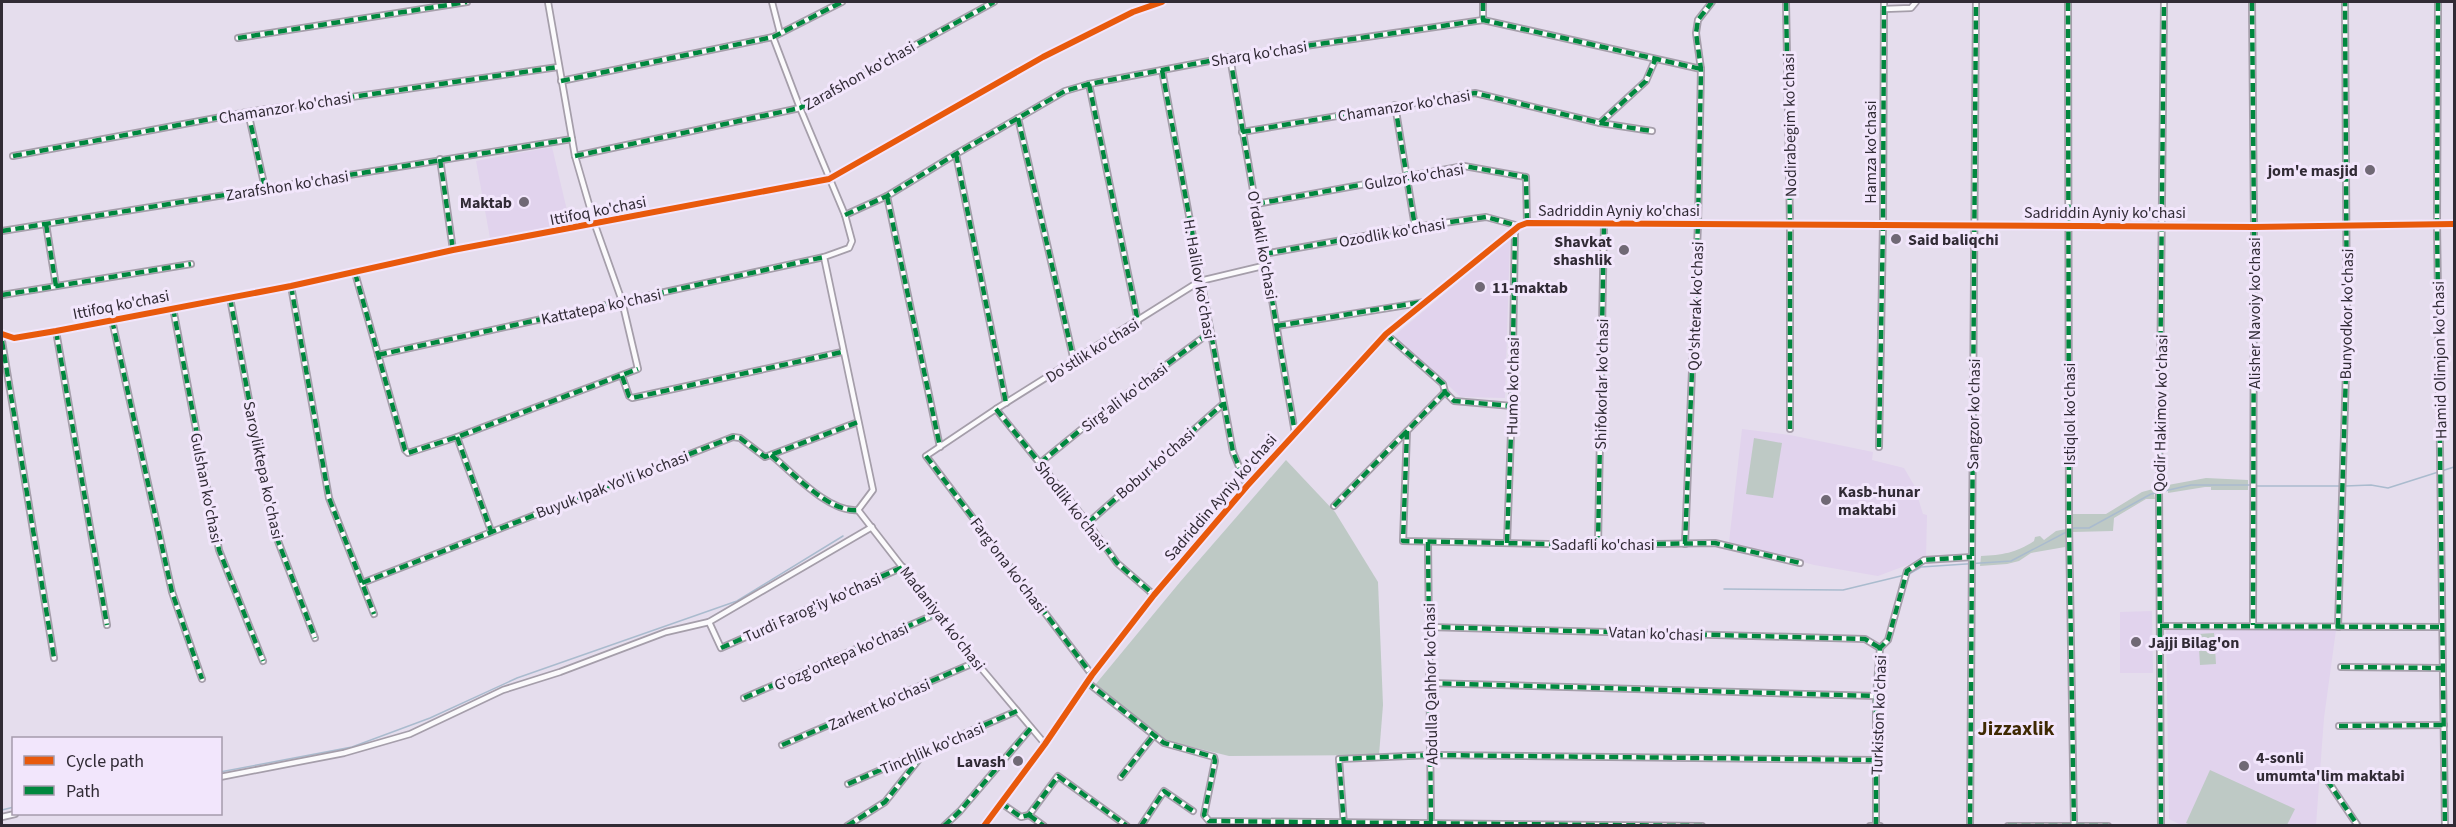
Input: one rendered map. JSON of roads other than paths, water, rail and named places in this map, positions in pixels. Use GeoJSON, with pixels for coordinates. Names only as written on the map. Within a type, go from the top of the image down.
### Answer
{"type":"FeatureCollection","features":[{"type":"Feature","properties":{"kind":"street"},"geometry":{"type":"LineString","coordinates":[[238,38],[467,2]]}},
{"type":"Feature","properties":{"kind":"street"},"geometry":{"type":"LineString","coordinates":[[355,273],[405,450],[413,453],[638,369],[622,302],[595,225],[575,156],[548,2]]}},
{"type":"Feature","properties":{"kind":"street"},"geometry":{"type":"LineString","coordinates":[[772,2],[780,33]]}},
{"type":"Feature","properties":{"kind":"street"},"geometry":{"type":"LineString","coordinates":[[561,81],[773,37],[842,2]]}},
{"type":"Feature","properties":{"kind":"street","name":"Zarafshon ko'chasi"},"geometry":{"type":"LineString","coordinates":[[575,156],[800,108],[994,2]]}},
{"type":"Feature","properties":{"kind":"street","name":"Ittifoq ko'chasi"},"geometry":{"type":"LineString","coordinates":[[2,334],[14,338],[230,298],[355,273],[453,250],[829,179],[1044,57],[1133,12],[1162,2]]}},
{"type":"Feature","properties":{"kind":"street"},"geometry":{"type":"LineString","coordinates":[[1483,2],[1483,20]]}},
{"type":"Feature","properties":{"kind":"street","name":"Qo'shterak ko'chasi"},"geometry":{"type":"LineString","coordinates":[[1685,544],[1698,223],[1701,69],[1696,33],[1698,20],[1712,2]]}},
{"type":"Feature","properties":{"kind":"street","name":"Nodirabegim ko'chasi"},"geometry":{"type":"LineString","coordinates":[[1786,2],[1791,224],[1790,429]]}},
{"type":"Feature","properties":{"kind":"street","name":"Hamza ko'chasi"},"geometry":{"type":"LineString","coordinates":[[1879,447],[1884,2]]}},
{"type":"Feature","properties":{"kind":"street"},"geometry":{"type":"LineString","coordinates":[[1884,9],[1911,8],[1916,2]]}},
{"type":"Feature","properties":{"kind":"street","name":"Sangzor ko'chasi"},"geometry":{"type":"LineString","coordinates":[[1970,825],[1976,2]]}},
{"type":"Feature","properties":{"kind":"street","name":"Istiqlol ko'chasi"},"geometry":{"type":"LineString","coordinates":[[2068,2],[2069,525],[2074,825]]}},
{"type":"Feature","properties":{"kind":"street","name":"Qodir Hakimov ko'chasi"},"geometry":{"type":"LineString","coordinates":[[2161,825],[2164,2]]}},
{"type":"Feature","properties":{"kind":"street","name":"Alisher Navoiy ko'chasi"},"geometry":{"type":"LineString","coordinates":[[2252,2],[2253,625]]}},
{"type":"Feature","properties":{"kind":"street","name":"Bunyodkor ko'chasi"},"geometry":{"type":"LineString","coordinates":[[2338,627],[2347,340],[2345,2]]}},
{"type":"Feature","properties":{"kind":"street","name":"Hamid Olimjon ko'chasi"},"geometry":{"type":"LineString","coordinates":[[2438,2],[2437,224],[2445,825]]}},
{"type":"Feature","properties":{"kind":"street","name":"Sharq ko'chasi"},"geometry":{"type":"LineString","coordinates":[[845,215],[887,196],[1065,91],[1089,84],[1230,57],[1483,20],[1701,69]]}},
{"type":"Feature","properties":{"kind":"street"},"geometry":{"type":"LineString","coordinates":[[773,37],[845,215]]}},
{"type":"Feature","properties":{"kind":"street","name":"O'rdakli ko'chasi"},"geometry":{"type":"LineString","coordinates":[[1230,57],[1295,433]]}},
{"type":"Feature","properties":{"kind":"street"},"geometry":{"type":"LineString","coordinates":[[1600,123],[1646,81],[1655,60]]}},
{"type":"Feature","properties":{"kind":"street","name":"Chamanzor ko'chasi"},"geometry":{"type":"LineString","coordinates":[[13,156],[248,112],[558,67]]}},
{"type":"Feature","properties":{"kind":"street","name":"H. Halilov ko'chasi"},"geometry":{"type":"LineString","coordinates":[[1162,70],[1223,404],[1236,464],[1246,486]]}},
{"type":"Feature","properties":{"kind":"street"},"geometry":{"type":"LineString","coordinates":[[1089,84],[1138,322]]}},
{"type":"Feature","properties":{"kind":"street","name":"Chamanzor ko'chasi"},"geometry":{"type":"LineString","coordinates":[[1242,132],[1475,93],[1600,123],[1652,131]]}},
{"type":"Feature","properties":{"kind":"street"},"geometry":{"type":"LineString","coordinates":[[1395,105],[1415,227]]}},
{"type":"Feature","properties":{"kind":"street"},"geometry":{"type":"LineString","coordinates":[[248,112],[265,188]]}},
{"type":"Feature","properties":{"kind":"street"},"geometry":{"type":"LineString","coordinates":[[1018,118],[1074,361]]}},
{"type":"Feature","properties":{"kind":"street","name":"Zarafshon ko'chasi"},"geometry":{"type":"LineString","coordinates":[[2,231],[572,139]]}},
{"type":"Feature","properties":{"kind":"street"},"geometry":{"type":"LineString","coordinates":[[956,154],[1006,403]]}},
{"type":"Feature","properties":{"kind":"street"},"geometry":{"type":"LineString","coordinates":[[440,159],[453,250]]}},
{"type":"Feature","properties":{"kind":"street","name":"Gulzor ko'chasi"},"geometry":{"type":"LineString","coordinates":[[1256,204],[1464,166],[1526,177],[1527,223]]}},
{"type":"Feature","properties":{"kind":"street"},"geometry":{"type":"LineString","coordinates":[[887,196],[940,447]]}},
{"type":"Feature","properties":{"kind":"street","name":"Kattatepa ko'chasi"},"geometry":{"type":"LineString","coordinates":[[378,354],[824,257],[852,245],[845,215]]}},
{"type":"Feature","properties":{"kind":"street","name":"Ozodlik ko'chasi"},"geometry":{"type":"LineString","coordinates":[[1264,254],[1415,227],[1486,217],[1517,227]]}},
{"type":"Feature","properties":{"kind":"street","name":"Sadriddin Ayniy ko'chasi"},"geometry":{"type":"LineString","coordinates":[[987,825],[1092,675],[1154,595],[1246,486],[1386,334],[1517,227],[1527,223],[2254,227],[2454,224]]}},
{"type":"Feature","properties":{"kind":"street"},"geometry":{"type":"LineString","coordinates":[[46,224],[57,286]]}},
{"type":"Feature","properties":{"kind":"street","name":"Shifokorlar ko'chasi"},"geometry":{"type":"LineString","coordinates":[[1598,545],[1604,224]]}},
{"type":"Feature","properties":{"kind":"street","name":"Humo ko'chasi"},"geometry":{"type":"LineString","coordinates":[[1507,543],[1517,227]]}},
{"type":"Feature","properties":{"kind":"street"},"geometry":{"type":"LineString","coordinates":[[824,257],[842,352],[858,422],[873,490],[858,510],[847,511],[832,505],[771,455],[858,422]]}},
{"type":"Feature","properties":{"kind":"street"},"geometry":{"type":"LineString","coordinates":[[2,295],[191,264]]}},
{"type":"Feature","properties":{"kind":"street","name":"Do'stlik ko'chasi"},"geometry":{"type":"LineString","coordinates":[[926,456],[996,409],[1200,281],[1267,265]]}},
{"type":"Feature","properties":{"kind":"street"},"geometry":{"type":"LineString","coordinates":[[291,286],[329,498],[374,614]]}},
{"type":"Feature","properties":{"kind":"street","name":"Saroyliktepa ko'chasi"},"geometry":{"type":"LineString","coordinates":[[230,298],[273,528],[315,638]]}},
{"type":"Feature","properties":{"kind":"street"},"geometry":{"type":"LineString","coordinates":[[1277,326],[1428,301]]}},
{"type":"Feature","properties":{"kind":"street","name":"Gulshan ko'chasi"},"geometry":{"type":"LineString","coordinates":[[173,308],[219,550],[263,661]]}},
{"type":"Feature","properties":{"kind":"street"},"geometry":{"type":"LineString","coordinates":[[112,320],[172,592],[202,678]]}},
{"type":"Feature","properties":{"kind":"street"},"geometry":{"type":"LineString","coordinates":[[56,330],[107,625]]}},
{"type":"Feature","properties":{"kind":"street","name":"Sirg'ali ko'chasi"},"geometry":{"type":"LineString","coordinates":[[1040,463],[1100,414],[1209,333]]}},
{"type":"Feature","properties":{"kind":"street"},"geometry":{"type":"LineString","coordinates":[[1386,334],[1443,384],[1445,392],[1454,401],[1512,406]]}},
{"type":"Feature","properties":{"kind":"street"},"geometry":{"type":"LineString","coordinates":[[2,341],[54,658]]}},
{"type":"Feature","properties":{"kind":"street"},"geometry":{"type":"LineString","coordinates":[[622,376],[629,396],[632,398],[842,352]]}},
{"type":"Feature","properties":{"kind":"street"},"geometry":{"type":"LineString","coordinates":[[1334,506],[1445,392]]}},
{"type":"Feature","properties":{"kind":"street","name":"Bobur ko'chasi"},"geometry":{"type":"LineString","coordinates":[[1088,523],[1223,404]]}},
{"type":"Feature","properties":{"kind":"street","name":"Shodlik ko'chasi"},"geometry":{"type":"LineString","coordinates":[[996,409],[1088,523],[1117,563],[1154,595]]}},
{"type":"Feature","properties":{"kind":"street","name":"Sadafli ko'chasi"},"geometry":{"type":"LineString","coordinates":[[1407,431],[1403,541],[1598,545],[1715,543],[1800,562]]}},
{"type":"Feature","properties":{"kind":"street"},"geometry":{"type":"LineString","coordinates":[[457,437],[491,531]]}},
{"type":"Feature","properties":{"kind":"street","name":"Buyuk Ipak Yo'li ko'chasi"},"geometry":{"type":"LineString","coordinates":[[362,583],[733,437],[740,438],[763,457],[771,455]]}},
{"type":"Feature","properties":{"kind":"street","name":"Farg'ona ko'chasi"},"geometry":{"type":"LineString","coordinates":[[926,456],[1092,675]]}},
{"type":"Feature","properties":{"kind":"street","name":"Madaniyat ko'chasi"},"geometry":{"type":"LineString","coordinates":[[858,510],[976,662],[1045,744]]}},
{"type":"Feature","properties":{"kind":"street"},"geometry":{"type":"LineString","coordinates":[[222,777],[344,753],[410,734],[503,690],[560,672],[666,633],[709,622],[872,527]]}},
{"type":"Feature","properties":{"kind":"street","name":"Abdulla Qahhor ko'chasi"},"geometry":{"type":"LineString","coordinates":[[1428,542],[1431,825]]}},
{"type":"Feature","properties":{"kind":"street","name":"Turkiston ko'chasi"},"geometry":{"type":"LineString","coordinates":[[1878,825],[1876,696],[1880,648],[1888,640],[1908,568],[1924,560],[1972,557]]}},
{"type":"Feature","properties":{"kind":"street","name":"Turdi Farog'iy ko'chasi"},"geometry":{"type":"LineString","coordinates":[[709,622],[721,648],[903,567]]}},
{"type":"Feature","properties":{"kind":"street","name":"G'ozg'ontepa ko'chasi"},"geometry":{"type":"LineString","coordinates":[[744,699],[938,613]]}},
{"type":"Feature","properties":{"kind":"street"},"geometry":{"type":"LineString","coordinates":[[2160,626],[2442,627]]}},
{"type":"Feature","properties":{"kind":"street","name":"Vatan ko'chasi"},"geometry":{"type":"LineString","coordinates":[[1428,627],[1865,639],[1880,648]]}},
{"type":"Feature","properties":{"kind":"street","name":"Zarkent ko'chasi"},"geometry":{"type":"LineString","coordinates":[[782,745],[976,662]]}},
{"type":"Feature","properties":{"kind":"street"},"geometry":{"type":"LineString","coordinates":[[2342,667],[2442,668]]}},
{"type":"Feature","properties":{"kind":"street"},"geometry":{"type":"LineString","coordinates":[[1087,682],[1164,743],[1214,756],[1215,761],[1204,815],[1209,821],[1227,824],[1702,825]]}},
{"type":"Feature","properties":{"kind":"street"},"geometry":{"type":"LineString","coordinates":[[1430,683],[1876,696]]}},
{"type":"Feature","properties":{"kind":"street","name":"Tinchlik ko'chasi"},"geometry":{"type":"LineString","coordinates":[[848,784],[1017,711]]}},
{"type":"Feature","properties":{"kind":"street"},"geometry":{"type":"LineString","coordinates":[[2339,726],[2444,725]]}},
{"type":"Feature","properties":{"kind":"street"},"geometry":{"type":"LineString","coordinates":[[944,825],[960,811],[1031,728]]}},
{"type":"Feature","properties":{"kind":"street"},"geometry":{"type":"LineString","coordinates":[[1120,777],[1154,735]]}},
{"type":"Feature","properties":{"kind":"street"},"geometry":{"type":"LineString","coordinates":[[851,825],[885,802],[925,751]]}},
{"type":"Feature","properties":{"kind":"street"},"geometry":{"type":"LineString","coordinates":[[1344,824],[1339,759],[1431,755],[1876,760]]}},
{"type":"Feature","properties":{"kind":"street"},"geometry":{"type":"LineString","coordinates":[[1001,803],[1021,817],[1029,815],[1058,776],[1127,825]]}},
{"type":"Feature","properties":{"kind":"street"},"geometry":{"type":"LineString","coordinates":[[2327,780],[2358,825]]}},
{"type":"Feature","properties":{"kind":"street"},"geometry":{"type":"LineString","coordinates":[[1141,825],[1164,791],[1193,811]]}},
{"type":"Feature","properties":{"kind":"street"},"geometry":{"type":"LineString","coordinates":[[1029,815],[1044,825]]}},
{"type":"Feature","properties":{"kind":"street"},"geometry":{"type":"LineString","coordinates":[[1870,825],[1878,825]]}},
{"type":"Feature","properties":{"kind":"street"},"geometry":{"type":"LineString","coordinates":[[2008,825],[2108,825]]}},
{"type":"Feature","properties":{"kind":"waterway"},"geometry":{"type":"LineString","coordinates":[[2345,486],[2371,485],[2388,488],[2454,467]]}},
{"type":"Feature","properties":{"kind":"waterway"},"geometry":{"type":"LineString","coordinates":[[1909,574],[1921,567],[2011,561],[2074,528],[2089,528],[2151,494],[2191,485],[2250,485]]}},
{"type":"Feature","properties":{"kind":"waterway"},"geometry":{"type":"LineString","coordinates":[[2255,486],[2340,486]]}},
{"type":"Feature","properties":{"kind":"waterway"},"geometry":{"type":"LineString","coordinates":[[222,772],[352,747],[430,718],[517,678],[737,601],[843,536]]}},
{"type":"Feature","properties":{"kind":"waterway"},"geometry":{"type":"LineString","coordinates":[[1724,589],[1843,590],[1905,575]]}},
{"type":"Feature","properties":{"kind":"waterway"},"geometry":{"type":"LineString","coordinates":[[2,810],[12,808]]}},
{"type":"Feature","properties":{"kind":"place","name":"jom'e masjid"},"geometry":{"type":"Point","coordinates":[2370,170]}},
{"type":"Feature","properties":{"kind":"place","name":"Maktab"},"geometry":{"type":"Point","coordinates":[524,202]}},
{"type":"Feature","properties":{"kind":"place","name":"Said baliqchi"},"geometry":{"type":"Point","coordinates":[1896,239]}},
{"type":"Feature","properties":{"kind":"place","name":"Shavkat shashlik"},"geometry":{"type":"Point","coordinates":[1624,250]}},
{"type":"Feature","properties":{"kind":"place","name":"11-maktab"},"geometry":{"type":"Point","coordinates":[1480,287]}},
{"type":"Feature","properties":{"kind":"place","name":"Kasb-hunar maktabi"},"geometry":{"type":"Point","coordinates":[1826,500]}},
{"type":"Feature","properties":{"kind":"place","name":"Jajji Bilag'on"},"geometry":{"type":"Point","coordinates":[2136,642]}},
{"type":"Feature","properties":{"kind":"place","name":"Lavash"},"geometry":{"type":"Point","coordinates":[1018,761]}},
{"type":"Feature","properties":{"kind":"place","name":"4-sonli umumta'lim maktabi"},"geometry":{"type":"Point","coordinates":[2244,766]}},
{"type":"Feature","properties":{"kind":"district","name":"Jizzaxlik"},"geometry":{"type":"Point","coordinates":[2016,728]}}]}
